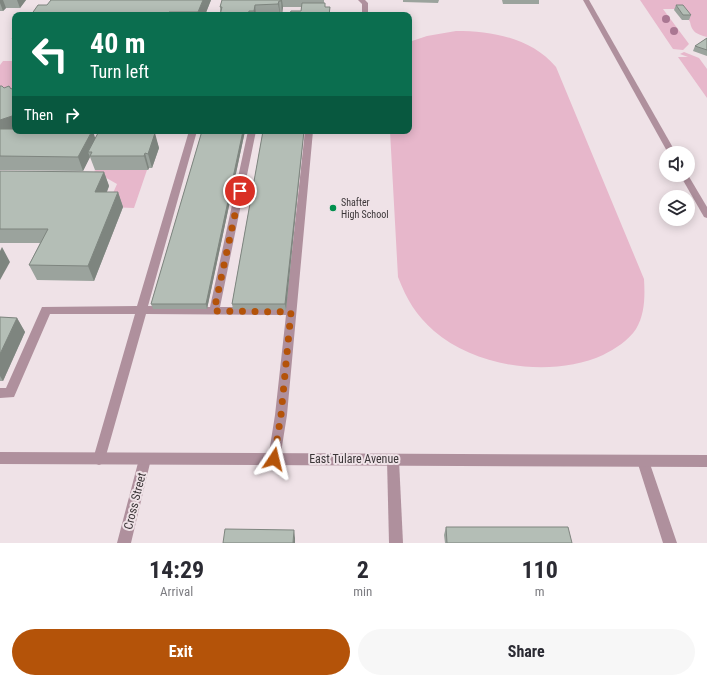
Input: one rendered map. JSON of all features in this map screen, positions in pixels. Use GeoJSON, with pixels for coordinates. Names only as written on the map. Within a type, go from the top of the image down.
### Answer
{"type":"FeatureCollection","features":[{"type":"Feature","properties":{"kind":"street"},"geometry":{"type":"LineString","coordinates":[[361,0],[365,3],[365,12]]}},
{"type":"Feature","properties":{"kind":"street"},"geometry":{"type":"LineString","coordinates":[[586,0],[668,146]]}},
{"type":"Feature","properties":{"kind":"street"},"geometry":{"type":"LineString","coordinates":[[99,458],[192,134]]}},
{"type":"Feature","properties":{"kind":"street"},"geometry":{"type":"LineString","coordinates":[[214,311],[251,134]]}},
{"type":"Feature","properties":{"kind":"street"},"geometry":{"type":"LineString","coordinates":[[274,459],[281,415],[309,134]]}},
{"type":"Feature","properties":{"kind":"street"},"geometry":{"type":"LineString","coordinates":[[688,182],[707,215]]}},
{"type":"Feature","properties":{"kind":"street"},"geometry":{"type":"LineString","coordinates":[[0,393],[10,393],[46,310],[291,312]]}},
{"type":"Feature","properties":{"kind":"street","name":"East Tulare Avenue"},"geometry":{"type":"LineString","coordinates":[[0,458],[707,461]]}},
{"type":"Feature","properties":{"kind":"street","name":"Cross Street"},"geometry":{"type":"LineString","coordinates":[[124,543],[145,458]]}},
{"type":"Feature","properties":{"kind":"street"},"geometry":{"type":"LineString","coordinates":[[393,460],[396,543]]}},
{"type":"Feature","properties":{"kind":"street"},"geometry":{"type":"LineString","coordinates":[[643,461],[670,543]]}},
{"type":"Feature","properties":{"kind":"shaded area"},"geometry":{"type":"Polygon","coordinates":[[[640,0],[707,0],[707,37],[697,34],[693,30],[689,20],[678,7],[678,9],[663,9],[689,44],[683,50],[673,49],[640,0]]]}},
{"type":"Feature","properties":{"kind":"shaded area"},"geometry":{"type":"Polygon","coordinates":[[[456,31],[470,31],[510,38],[535,49],[556,67],[644,279],[643,311],[639,323],[630,337],[612,350],[583,362],[561,366],[516,366],[471,354],[452,344],[434,331],[413,307],[398,277],[390,134],[412,134],[412,41],[427,36],[456,31]]]}},
{"type":"Feature","properties":{"kind":"shaded area"},"geometry":{"type":"Polygon","coordinates":[[[684,52],[699,58],[707,69],[707,98],[678,57],[688,57],[680,54],[684,52]]]}},
{"type":"Feature","properties":{"kind":"shaded area"},"geometry":{"type":"Polygon","coordinates":[[[3,61],[12,61],[12,89],[0,94],[0,65],[3,61]]]}},
{"type":"Feature","properties":{"kind":"shaded area"},"geometry":{"type":"Polygon","coordinates":[[[147,170],[134,208],[107,207],[117,184],[94,171],[147,170]]]}},
{"type":"Feature","properties":{"kind":"building"},"geometry":{"type":"Polygon","coordinates":[[[51,0],[203,0],[198,12],[33,12],[38,5],[47,5],[51,0]]]}},
{"type":"Feature","properties":{"kind":"building"},"geometry":{"type":"Polygon","coordinates":[[[222,0],[281,0],[278,4],[255,5],[254,11],[249,12],[221,12],[222,7],[220,7],[222,0]]]}},
{"type":"Feature","properties":{"kind":"building"},"geometry":{"type":"Polygon","coordinates":[[[302,3],[325,3],[325,7],[330,7],[329,12],[290,12],[301,11],[302,3]]]}},
{"type":"Feature","properties":{"kind":"building"},"geometry":{"type":"Polygon","coordinates":[[[676,5],[683,5],[691,15],[683,15],[676,5]]]}},
{"type":"Feature","properties":{"kind":"building"},"geometry":{"type":"Polygon","coordinates":[[[707,38],[707,50],[695,46],[707,38]]]}},
{"type":"Feature","properties":{"kind":"building"},"geometry":{"type":"Polygon","coordinates":[[[0,86],[4,88],[9,86],[12,88],[12,116],[0,120],[0,86]]]}},
{"type":"Feature","properties":{"kind":"building"},"geometry":{"type":"Polygon","coordinates":[[[0,129],[12,129],[12,134],[90,134],[78,157],[0,156],[0,129]]]}},
{"type":"Feature","properties":{"kind":"building"},"geometry":{"type":"Polygon","coordinates":[[[97,134],[155,134],[148,154],[145,153],[144,156],[90,156],[92,152],[88,152],[97,134]]]}},
{"type":"Feature","properties":{"kind":"building"},"geometry":{"type":"Polygon","coordinates":[[[201,134],[242,134],[206,304],[151,304],[201,134]]]}},
{"type":"Feature","properties":{"kind":"building"},"geometry":{"type":"Polygon","coordinates":[[[262,134],[304,134],[285,304],[232,304],[262,134]]]}},
{"type":"Feature","properties":{"kind":"building"},"geometry":{"type":"Polygon","coordinates":[[[0,171],[104,172],[95,192],[118,192],[88,266],[29,265],[48,229],[0,229],[0,171]]]}},
{"type":"Feature","properties":{"kind":"building"},"geometry":{"type":"Polygon","coordinates":[[[0,317],[17,318],[0,354],[0,317]]]}},
{"type":"Feature","properties":{"kind":"building"},"geometry":{"type":"Polygon","coordinates":[[[446,527],[568,527],[572,543],[447,543],[446,527]]]}},
{"type":"Feature","properties":{"kind":"building"},"geometry":{"type":"Polygon","coordinates":[[[225,529],[294,530],[293,543],[223,543],[225,529]]]}},
{"type":"Feature","properties":{"kind":"place","name":"Shafter High School"},"geometry":{"type":"Point","coordinates":[333,208]}},
{"type":"Feature","properties":{"kind":"route"},"geometry":{"type":"LineString","coordinates":[[240,191],[214,311],[291,312],[281,415],[274,459]]}}]}
